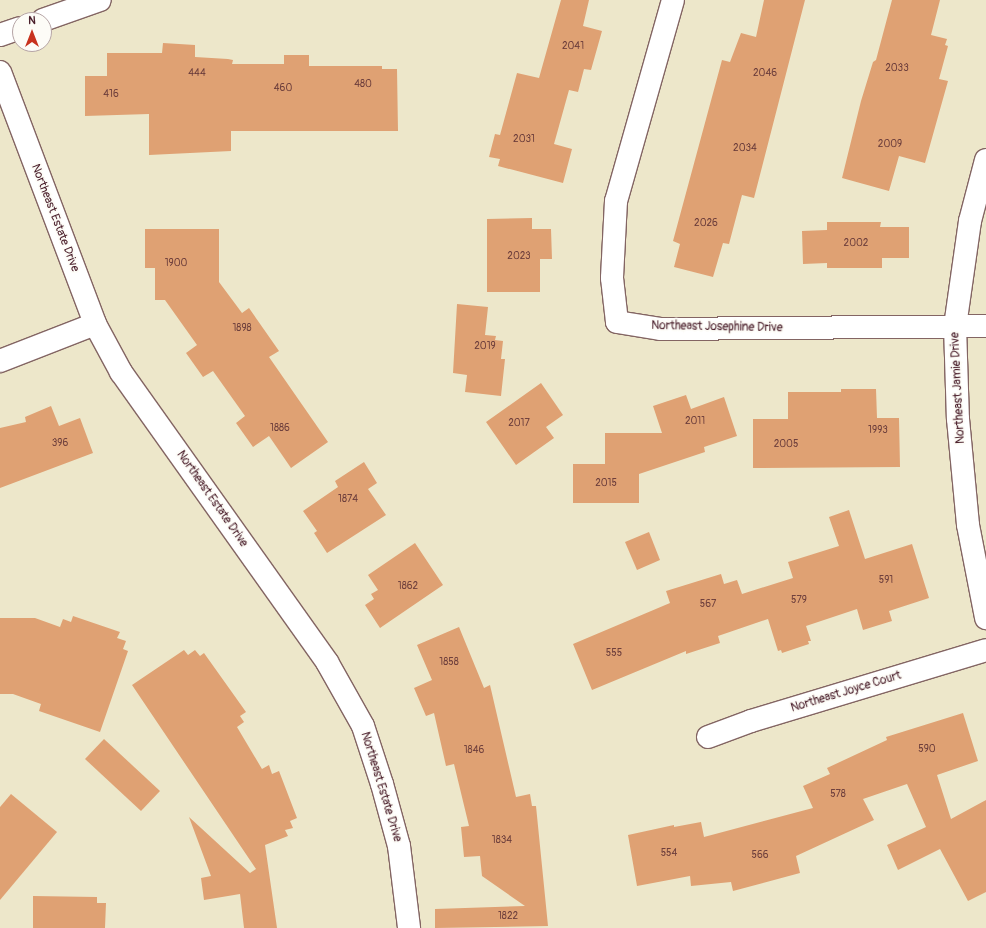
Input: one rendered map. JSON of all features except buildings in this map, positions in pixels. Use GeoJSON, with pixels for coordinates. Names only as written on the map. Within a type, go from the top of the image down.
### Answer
{"type":"FeatureCollection","features":[{"type":"Feature","properties":{"kind":"street"},"geometry":{"type":"LineString","coordinates":[[52,17],[100,0]]}},
{"type":"Feature","properties":{"kind":"street","name":"Northeast Josephine Drive"},"geometry":{"type":"LineString","coordinates":[[673,0],[616,201],[612,278],[617,322],[661,329],[955,326]]}},
{"type":"Feature","properties":{"kind":"street"},"geometry":{"type":"LineString","coordinates":[[0,35],[12,31]]}},
{"type":"Feature","properties":{"kind":"street","name":"Northeast Estate Drive"},"geometry":{"type":"LineString","coordinates":[[0,72],[95,324],[121,372],[327,662],[363,726],[382,784],[399,846],[409,928]]}},
{"type":"Feature","properties":{"kind":"street","name":"Northeast Jamie Drive"},"geometry":{"type":"LineString","coordinates":[[986,160],[970,221],[955,326],[958,419],[968,525],[986,618]]}},
{"type":"Feature","properties":{"kind":"street"},"geometry":{"type":"LineString","coordinates":[[0,361],[95,324]]}},
{"type":"Feature","properties":{"kind":"street"},"geometry":{"type":"LineString","coordinates":[[955,326],[986,326]]}},
{"type":"Feature","properties":{"kind":"street","name":"Northeast Joyce Court"},"geometry":{"type":"LineString","coordinates":[[708,737],[751,722],[986,650]]}}]}
